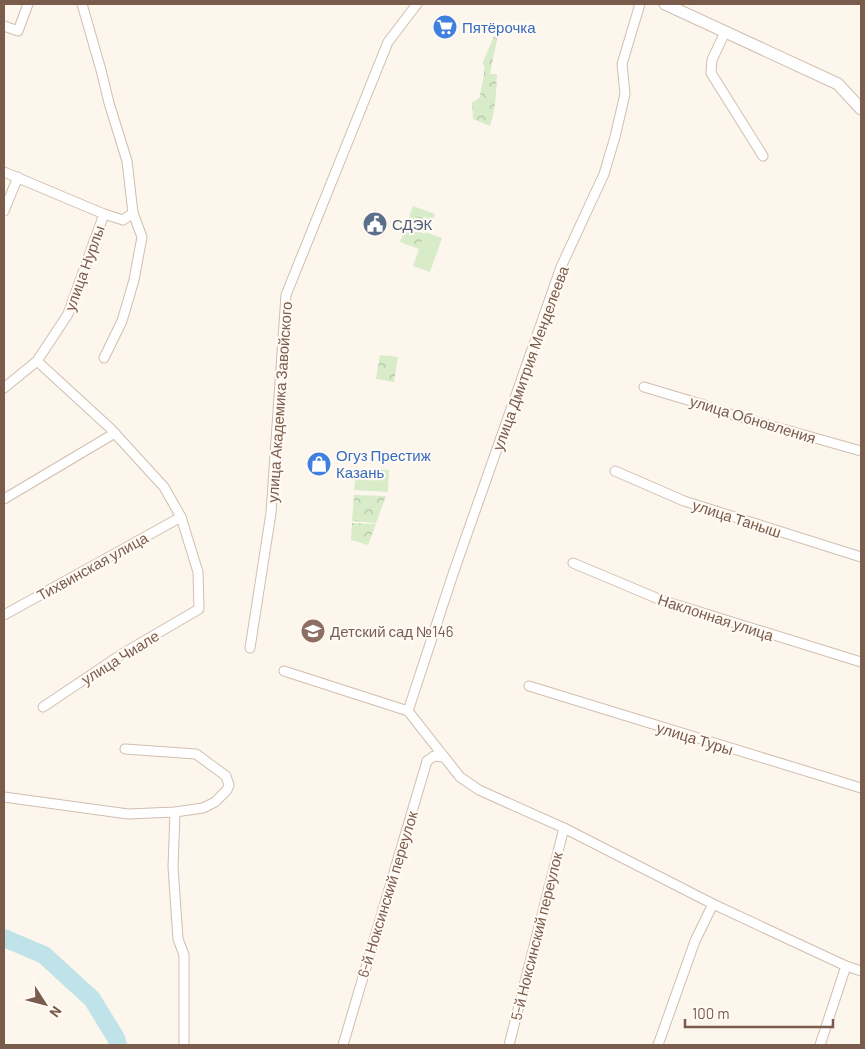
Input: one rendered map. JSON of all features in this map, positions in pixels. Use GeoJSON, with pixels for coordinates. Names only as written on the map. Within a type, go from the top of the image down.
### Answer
{"type":"FeatureCollection","features":[{"type":"Feature","properties":{"kind":"street"},"geometry":{"type":"LineString","coordinates":[[4,26],[18,32],[28,4]]}},
{"type":"Feature","properties":{"kind":"street"},"geometry":{"type":"LineString","coordinates":[[82,4],[127,160],[133,213],[142,237],[134,280],[122,321],[104,358]]}},
{"type":"Feature","properties":{"kind":"street","name":"улица Академика Завойского"},"geometry":{"type":"LineString","coordinates":[[250,648],[271,512],[286,295],[388,42],[417,4]]}},
{"type":"Feature","properties":{"kind":"street","name":"улица Дмитрия Менделеева"},"geometry":{"type":"LineString","coordinates":[[408,712],[454,571],[561,267],[604,174],[625,94],[622,64],[640,4]]}},
{"type":"Feature","properties":{"kind":"street"},"geometry":{"type":"LineString","coordinates":[[665,4],[838,84],[861,108]]}},
{"type":"Feature","properties":{"kind":"street"},"geometry":{"type":"LineString","coordinates":[[725,32],[712,60],[711,73],[764,156]]}},
{"type":"Feature","properties":{"kind":"street"},"geometry":{"type":"LineString","coordinates":[[4,172],[104,214],[123,220],[133,213]]}},
{"type":"Feature","properties":{"kind":"street"},"geometry":{"type":"LineString","coordinates":[[4,211],[18,177]]}},
{"type":"Feature","properties":{"kind":"street","name":"улица Нурлы"},"geometry":{"type":"LineString","coordinates":[[4,388],[37,361],[68,314],[104,214]]}},
{"type":"Feature","properties":{"kind":"street"},"geometry":{"type":"LineString","coordinates":[[37,361],[115,433],[164,487],[181,517]]}},
{"type":"Feature","properties":{"kind":"street","name":"улица Обновления"},"geometry":{"type":"LineString","coordinates":[[644,387],[719,411],[861,451]]}},
{"type":"Feature","properties":{"kind":"street"},"geometry":{"type":"LineString","coordinates":[[4,499],[115,433]]}},
{"type":"Feature","properties":{"kind":"street","name":"улица Таныш"},"geometry":{"type":"LineString","coordinates":[[615,471],[684,501],[861,557]]}},
{"type":"Feature","properties":{"kind":"street","name":"улица Чиале"},"geometry":{"type":"LineString","coordinates":[[43,707],[122,654],[199,609],[198,572],[181,517]]}},
{"type":"Feature","properties":{"kind":"street","name":"Тихвинская улица"},"geometry":{"type":"LineString","coordinates":[[4,615],[181,517]]}},
{"type":"Feature","properties":{"kind":"street","name":"Наклонная улица"},"geometry":{"type":"LineString","coordinates":[[573,563],[661,600],[861,662]]}},
{"type":"Feature","properties":{"kind":"street"},"geometry":{"type":"LineString","coordinates":[[284,671],[408,712],[460,777],[478,790],[564,828],[713,904],[846,966],[861,971]]}},
{"type":"Feature","properties":{"kind":"street","name":"улица Туры"},"geometry":{"type":"LineString","coordinates":[[529,686],[861,788]]}},
{"type":"Feature","properties":{"kind":"street"},"geometry":{"type":"LineString","coordinates":[[4,797],[128,814],[175,812],[203,808],[215,802],[227,790],[229,785],[226,776],[196,754],[125,749]]}},
{"type":"Feature","properties":{"kind":"street","name":"6-й Ноксинский переулок"},"geometry":{"type":"LineString","coordinates":[[343,1045],[427,761],[434,756],[444,757]]}},
{"type":"Feature","properties":{"kind":"street"},"geometry":{"type":"LineString","coordinates":[[175,812],[173,867],[178,939],[184,956],[184,1045]]}},
{"type":"Feature","properties":{"kind":"street","name":"5-й Ноксинский переулок"},"geometry":{"type":"LineString","coordinates":[[509,1045],[564,828]]}},
{"type":"Feature","properties":{"kind":"street"},"geometry":{"type":"LineString","coordinates":[[658,1045],[695,941],[713,904]]}},
{"type":"Feature","properties":{"kind":"street"},"geometry":{"type":"LineString","coordinates":[[820,1045],[846,966]]}},
{"type":"Feature","properties":{"kind":"green space"},"geometry":{"type":"Polygon","coordinates":[[[495,34],[498,34],[490,74],[497,74],[495,107],[490,126],[473,119],[472,101],[474,102],[480,97],[484,73],[484,65],[482,64],[495,34]]]}},
{"type":"Feature","properties":{"kind":"green space"},"geometry":{"type":"Polygon","coordinates":[[[413,206],[435,214],[429,231],[407,223],[413,206]]]}},
{"type":"Feature","properties":{"kind":"green space"},"geometry":{"type":"Polygon","coordinates":[[[406,227],[425,234],[419,249],[400,242],[406,227]]]}},
{"type":"Feature","properties":{"kind":"green space"},"geometry":{"type":"Polygon","coordinates":[[[425,232],[442,238],[430,272],[413,266],[425,232]]]}},
{"type":"Feature","properties":{"kind":"green space"},"geometry":{"type":"Polygon","coordinates":[[[380,355],[398,357],[394,382],[376,379],[380,355]]]}},
{"type":"Feature","properties":{"kind":"green space"},"geometry":{"type":"Polygon","coordinates":[[[356,468],[389,470],[388,492],[354,490],[356,468]]]}},
{"type":"Feature","properties":{"kind":"green space"},"geometry":{"type":"Polygon","coordinates":[[[354,495],[386,496],[376,523],[352,521],[354,495]]]}},
{"type":"Feature","properties":{"kind":"green space"},"geometry":{"type":"Polygon","coordinates":[[[352,523],[376,524],[368,545],[351,540],[352,523]]]}},
{"type":"Feature","properties":{"kind":"waterway"},"geometry":{"type":"LineString","coordinates":[[4,938],[44,955],[92,999],[116,1038],[118,1045]]}},
{"type":"Feature","properties":{"kind":"place","name":"Пятёрочка"},"geometry":{"type":"Point","coordinates":[445,27]}},
{"type":"Feature","properties":{"kind":"place","name":"СДЭК"},"geometry":{"type":"Point","coordinates":[375,224]}},
{"type":"Feature","properties":{"kind":"place","name":"Огуз Престиж Казань"},"geometry":{"type":"Point","coordinates":[319,464]}},
{"type":"Feature","properties":{"kind":"place","name":"Детский сад №146"},"geometry":{"type":"Point","coordinates":[313,631]}}]}
